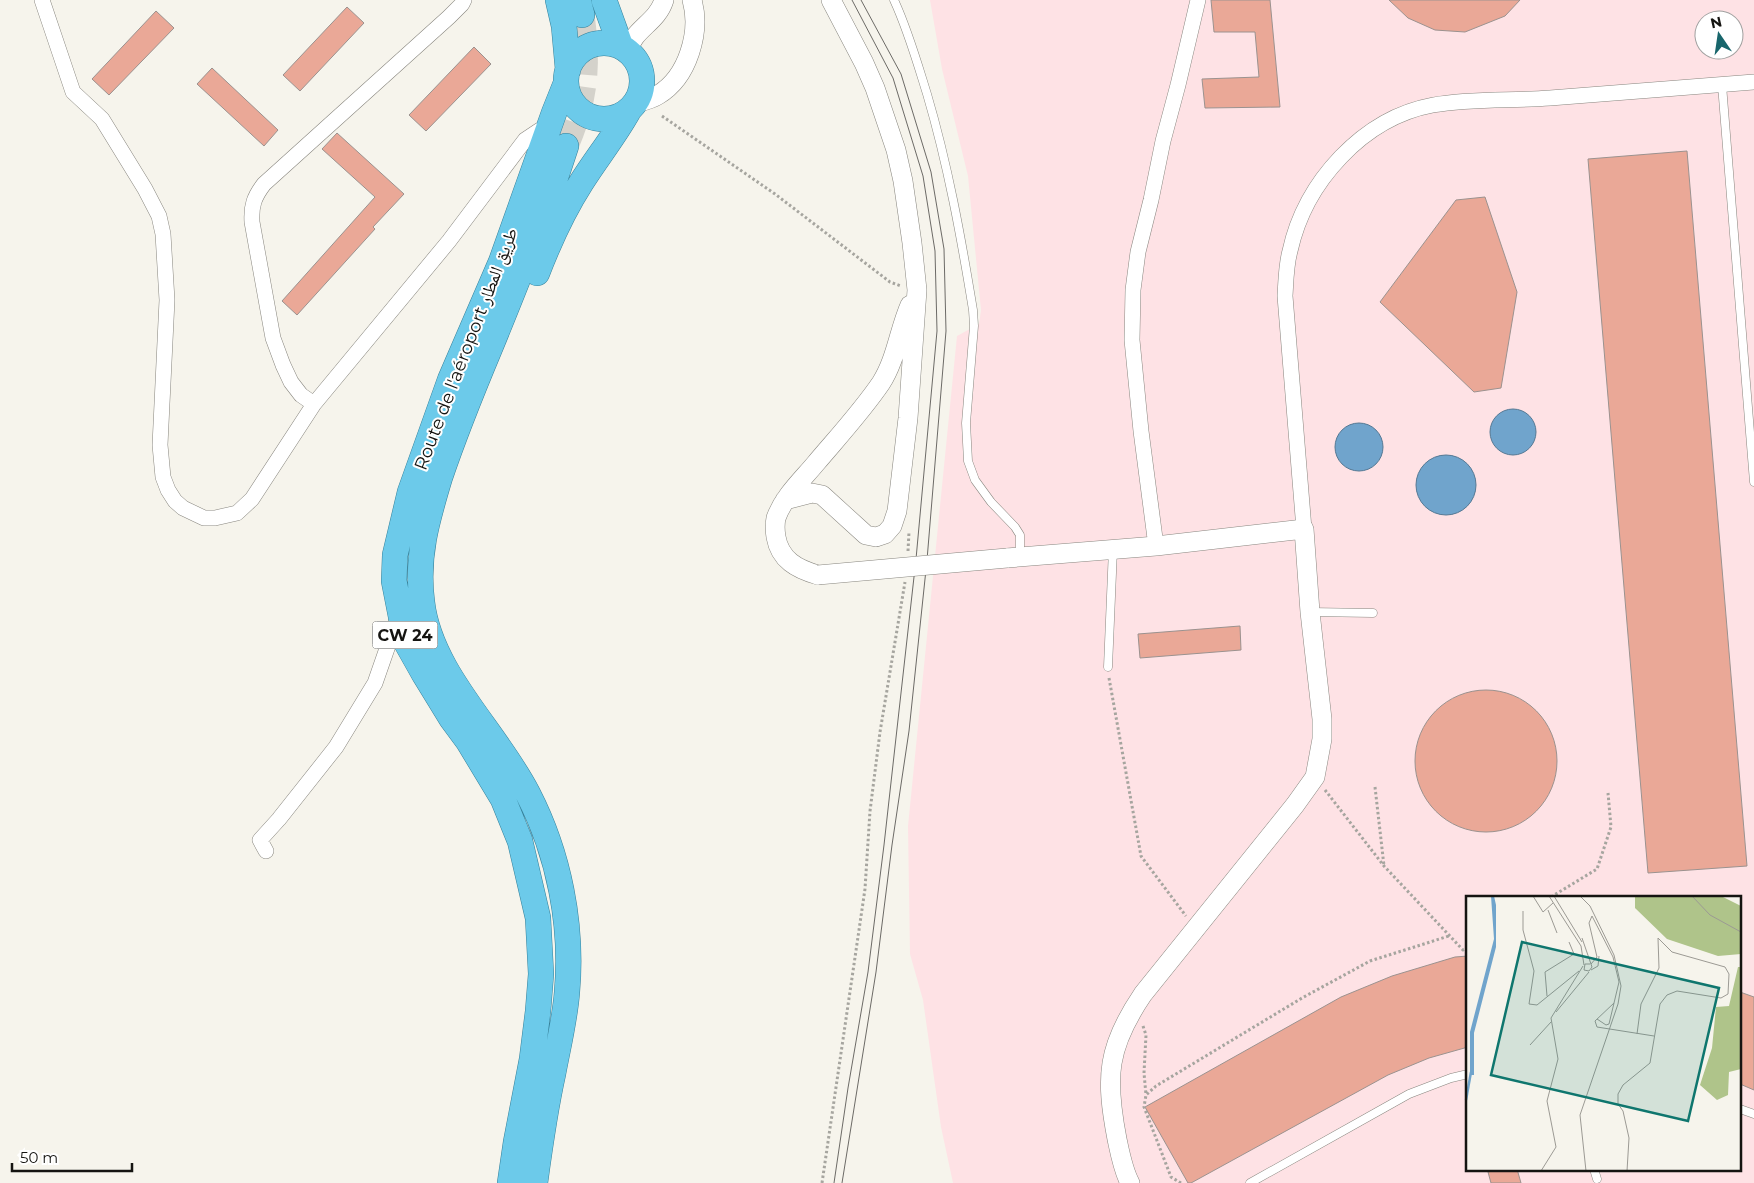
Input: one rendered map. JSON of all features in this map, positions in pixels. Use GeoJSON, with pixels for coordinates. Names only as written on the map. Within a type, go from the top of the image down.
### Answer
{"type":"FeatureCollection","features":[{"type":"Feature","properties":{"kind":"highway","name":"Route de l'aéroport طريق المطار"},"geometry":{"type":"LineString","coordinates":[[510,1183],[532,1059],[541,974],[540,936],[534,900],[520,841],[503,798],[468,741],[451,718],[406,642],[394,580],[394,556],[410,492],[450,380],[501,262],[567,77],[564,26],[558,0]]}},
{"type":"Feature","properties":{"kind":"highway"},"geometry":{"type":"LineString","coordinates":[[604,0],[625,49]]}},
{"type":"Feature","properties":{"kind":"highway"},"geometry":{"type":"LineString","coordinates":[[608,43],[625,49],[636,59],[642,76],[641,92],[632,107],[617,117],[606,119],[594,118],[583,113],[574,105],[568,95],[567,77],[574,58],[583,49],[595,44],[608,43]]}},
{"type":"Feature","properties":{"kind":"highway","name":"CW 24"},"geometry":{"type":"LineString","coordinates":[[427,519],[446,490],[461,461],[546,251],[577,190],[632,107]]}},
{"type":"Feature","properties":{"kind":"highway","name":"Route de l'aéroport طريق المطار"},"geometry":{"type":"LineString","coordinates":[[535,1183],[542,1126],[567,994],[569,948],[566,913],[544,828],[528,794],[498,746],[450,677],[436,649],[422,603],[421,575],[422,543],[427,519],[453,438],[504,312],[566,146]]}},
{"type":"Feature","properties":{"kind":"street"},"geometry":{"type":"LineString","coordinates":[[42,0],[73,92],[102,119],[146,189],[164,234],[167,300],[160,445],[163,477],[175,501],[183,508],[204,518],[237,513],[256,492],[314,404],[450,241],[524,140],[540,130],[548,129]]}},
{"type":"Feature","properties":{"kind":"street"},"geometry":{"type":"LineString","coordinates":[[314,404],[301,394],[291,382],[282,365],[273,338],[252,222],[252,208],[255,196],[264,184],[448,17],[464,0]]}},
{"type":"Feature","properties":{"kind":"street"},"geometry":{"type":"LineString","coordinates":[[625,49],[635,35],[656,15],[664,0]]}},
{"type":"Feature","properties":{"kind":"street"},"geometry":{"type":"LineString","coordinates":[[632,107],[658,95],[676,79],[684,66],[691,49],[694,34],[695,19],[692,0]]}},
{"type":"Feature","properties":{"kind":"street"},"geometry":{"type":"LineString","coordinates":[[785,500],[812,493],[822,495],[862,532],[872,537],[885,534],[892,526],[897,511],[904,462],[917,290],[912,243],[896,150],[875,88],[831,0]]}},
{"type":"Feature","properties":{"kind":"street"},"geometry":{"type":"LineString","coordinates":[[1156,546],[1141,431],[1132,340],[1132,290],[1138,252],[1198,0]]}},
{"type":"Feature","properties":{"kind":"street"},"geometry":{"type":"LineString","coordinates":[[1130,1183],[1120,1152],[1111,1099],[1112,1060],[1116,1044],[1136,1004],[1295,805],[1315,777],[1322,739],[1322,719],[1310,612],[1285,296],[1290,251],[1304,211],[1322,178],[1345,152],[1378,128],[1412,110],[1434,105],[1456,102],[1530,100],[1754,82]]}},
{"type":"Feature","properties":{"kind":"street"},"geometry":{"type":"LineString","coordinates":[[917,290],[904,318],[882,382],[785,500],[776,519],[775,528],[778,546],[788,561],[803,570],[818,575],[1156,546],[1304,529]]}},
{"type":"Feature","properties":{"kind":"street"},"geometry":{"type":"LineString","coordinates":[[266,851],[260,840],[336,748],[374,683],[400,614]]}},
{"type":"Feature","properties":{"kind":"lane"},"geometry":{"type":"LineString","coordinates":[[894,0],[911,43],[936,122],[952,190],[973,310],[974,326],[966,423],[968,461],[975,480],[991,502],[1015,527],[1020,536],[1014,558]]}},
{"type":"Feature","properties":{"kind":"lane"},"geometry":{"type":"LineString","coordinates":[[1722,84],[1754,482]]}},
{"type":"Feature","properties":{"kind":"lane"},"geometry":{"type":"LineString","coordinates":[[1108,667],[1113,549]]}},
{"type":"Feature","properties":{"kind":"lane"},"geometry":{"type":"LineString","coordinates":[[1310,612],[1373,613]]}},
{"type":"Feature","properties":{"kind":"lane"},"geometry":{"type":"LineString","coordinates":[[1250,1183],[1409,1094],[1444,1080],[1466,1074]]}},
{"type":"Feature","properties":{"kind":"lane"},"geometry":{"type":"LineString","coordinates":[[1742,1110],[1754,1114]]}},
{"type":"Feature","properties":{"kind":"lane"},"geometry":{"type":"LineString","coordinates":[[1594,1170],[1597,1179]]}},
{"type":"Feature","properties":{"kind":"path"},"geometry":{"type":"LineString","coordinates":[[662,116],[775,194],[890,282],[917,290]]}},
{"type":"Feature","properties":{"kind":"path"},"geometry":{"type":"LineString","coordinates":[[908,553],[909,526]]}},
{"type":"Feature","properties":{"kind":"path"},"geometry":{"type":"LineString","coordinates":[[822,1183],[865,889],[870,811],[880,732],[906,580]]}},
{"type":"Feature","properties":{"kind":"path"},"geometry":{"type":"LineString","coordinates":[[1108,667],[1108,679],[1141,856],[1196,929]]}},
{"type":"Feature","properties":{"kind":"path"},"geometry":{"type":"LineString","coordinates":[[1315,777],[1384,866],[1449,936],[1463,950],[1466,948]]}},
{"type":"Feature","properties":{"kind":"path"},"geometry":{"type":"LineString","coordinates":[[1375,787],[1384,866]]}},
{"type":"Feature","properties":{"kind":"path"},"geometry":{"type":"LineString","coordinates":[[1553,896],[1597,869],[1611,827],[1608,794]]}},
{"type":"Feature","properties":{"kind":"path"},"geometry":{"type":"LineString","coordinates":[[1146,1095],[1156,1086],[1302,998],[1370,961],[1449,936]]}},
{"type":"Feature","properties":{"kind":"path"},"geometry":{"type":"LineString","coordinates":[[1136,1004],[1146,1035],[1144,1074],[1146,1095],[1144,1107],[1171,1177],[1181,1183]]}},
{"type":"Feature","properties":{"kind":"shaded area"},"geometry":{"type":"Polygon","coordinates":[[[930,0],[1754,0],[1754,1183],[953,1183],[941,1127],[923,1000],[910,954],[908,826],[957,336],[979,324],[981,310],[968,176],[942,69],[930,0]]]}},
{"type":"Feature","properties":{"kind":"water"},"geometry":{"type":"Polygon","coordinates":[[[1518,409],[1530,415],[1535,423],[1535,441],[1530,449],[1522,454],[1508,455],[1496,449],[1491,441],[1490,427],[1496,415],[1504,410],[1518,409]]]}},
{"type":"Feature","properties":{"kind":"water"},"geometry":{"type":"Polygon","coordinates":[[[1354,423],[1364,423],[1376,430],[1383,442],[1383,452],[1376,464],[1364,471],[1354,471],[1346,467],[1339,460],[1335,452],[1335,442],[1339,434],[1346,427],[1354,423]]]}},
{"type":"Feature","properties":{"kind":"water"},"geometry":{"type":"Polygon","coordinates":[[[1440,455],[1452,455],[1463,460],[1471,468],[1476,479],[1474,497],[1463,510],[1452,515],[1440,515],[1429,510],[1421,502],[1416,491],[1416,479],[1421,468],[1429,460],[1440,455]]]}},
{"type":"Feature","properties":{"kind":"building"},"geometry":{"type":"Polygon","coordinates":[[[1211,0],[1270,0],[1280,107],[1205,108],[1202,79],[1259,77],[1255,32],[1214,32],[1211,0]]]}},
{"type":"Feature","properties":{"kind":"building"},"geometry":{"type":"Polygon","coordinates":[[[1389,0],[1520,0],[1505,16],[1465,32],[1435,30],[1408,18],[1389,0]]]}},
{"type":"Feature","properties":{"kind":"building"},"geometry":{"type":"Polygon","coordinates":[[[347,7],[364,23],[300,91],[283,75],[347,7]]]}},
{"type":"Feature","properties":{"kind":"building"},"geometry":{"type":"Polygon","coordinates":[[[156,11],[174,28],[109,95],[92,79],[156,11]]]}},
{"type":"Feature","properties":{"kind":"building"},"geometry":{"type":"Polygon","coordinates":[[[474,47],[491,64],[426,131],[409,115],[474,47]]]}},
{"type":"Feature","properties":{"kind":"building"},"geometry":{"type":"Polygon","coordinates":[[[212,68],[278,130],[264,146],[197,84],[212,68]]]}},
{"type":"Feature","properties":{"kind":"building"},"geometry":{"type":"Polygon","coordinates":[[[337,133],[404,194],[297,315],[282,301],[375,197],[322,149],[337,133]]]}},
{"type":"Feature","properties":{"kind":"building"},"geometry":{"type":"Polygon","coordinates":[[[1687,151],[1747,866],[1648,873],[1588,159],[1687,151]]]}},
{"type":"Feature","properties":{"kind":"building"},"geometry":{"type":"Polygon","coordinates":[[[1485,197],[1517,292],[1501,388],[1474,392],[1380,302],[1456,200],[1485,197]]]}},
{"type":"Feature","properties":{"kind":"building"},"geometry":{"type":"Polygon","coordinates":[[[1240,626],[1241,650],[1140,658],[1138,634],[1240,626]]]}},
{"type":"Feature","properties":{"kind":"building"},"geometry":{"type":"Polygon","coordinates":[[[1486,690],[1500,691],[1513,695],[1526,702],[1536,711],[1545,721],[1552,734],[1556,747],[1556,775],[1552,788],[1545,801],[1536,811],[1526,820],[1513,827],[1500,831],[1486,832],[1472,831],[1459,827],[1446,820],[1436,811],[1427,801],[1420,788],[1416,775],[1415,761],[1416,747],[1420,734],[1427,721],[1436,711],[1446,702],[1459,695],[1472,691],[1486,690]]]}},
{"type":"Feature","properties":{"kind":"building"},"geometry":{"type":"Polygon","coordinates":[[[1466,956],[1466,1048],[1429,1058],[1388,1075],[1188,1183],[1145,1107],[1341,997],[1392,976],[1455,957],[1466,956]]]}},
{"type":"Feature","properties":{"kind":"building"},"geometry":{"type":"Polygon","coordinates":[[[1742,993],[1754,997],[1754,1090],[1742,1085],[1742,993]]]}},
{"type":"Feature","properties":{"kind":"building"},"geometry":{"type":"Polygon","coordinates":[[[1517,1170],[1521,1183],[1491,1183],[1488,1172],[1517,1170]]]}},
{"type":"Feature","properties":{"kind":"tunnel"},"geometry":{"type":"LineString","coordinates":[[566,146],[578,113],[584,82],[585,50],[582,15]]}},
{"type":"Feature","properties":{"kind":"tram line"},"geometry":{"type":"LineString","coordinates":[[834,1183],[868,972],[884,845],[916,559],[937,331],[935,251],[923,176],[893,78],[852,0]]}},
{"type":"Feature","properties":{"kind":"tram line"},"geometry":{"type":"LineString","coordinates":[[842,1183],[876,972],[909,731],[927,560],[946,331],[944,249],[931,172],[901,74],[861,0]]}}]}
